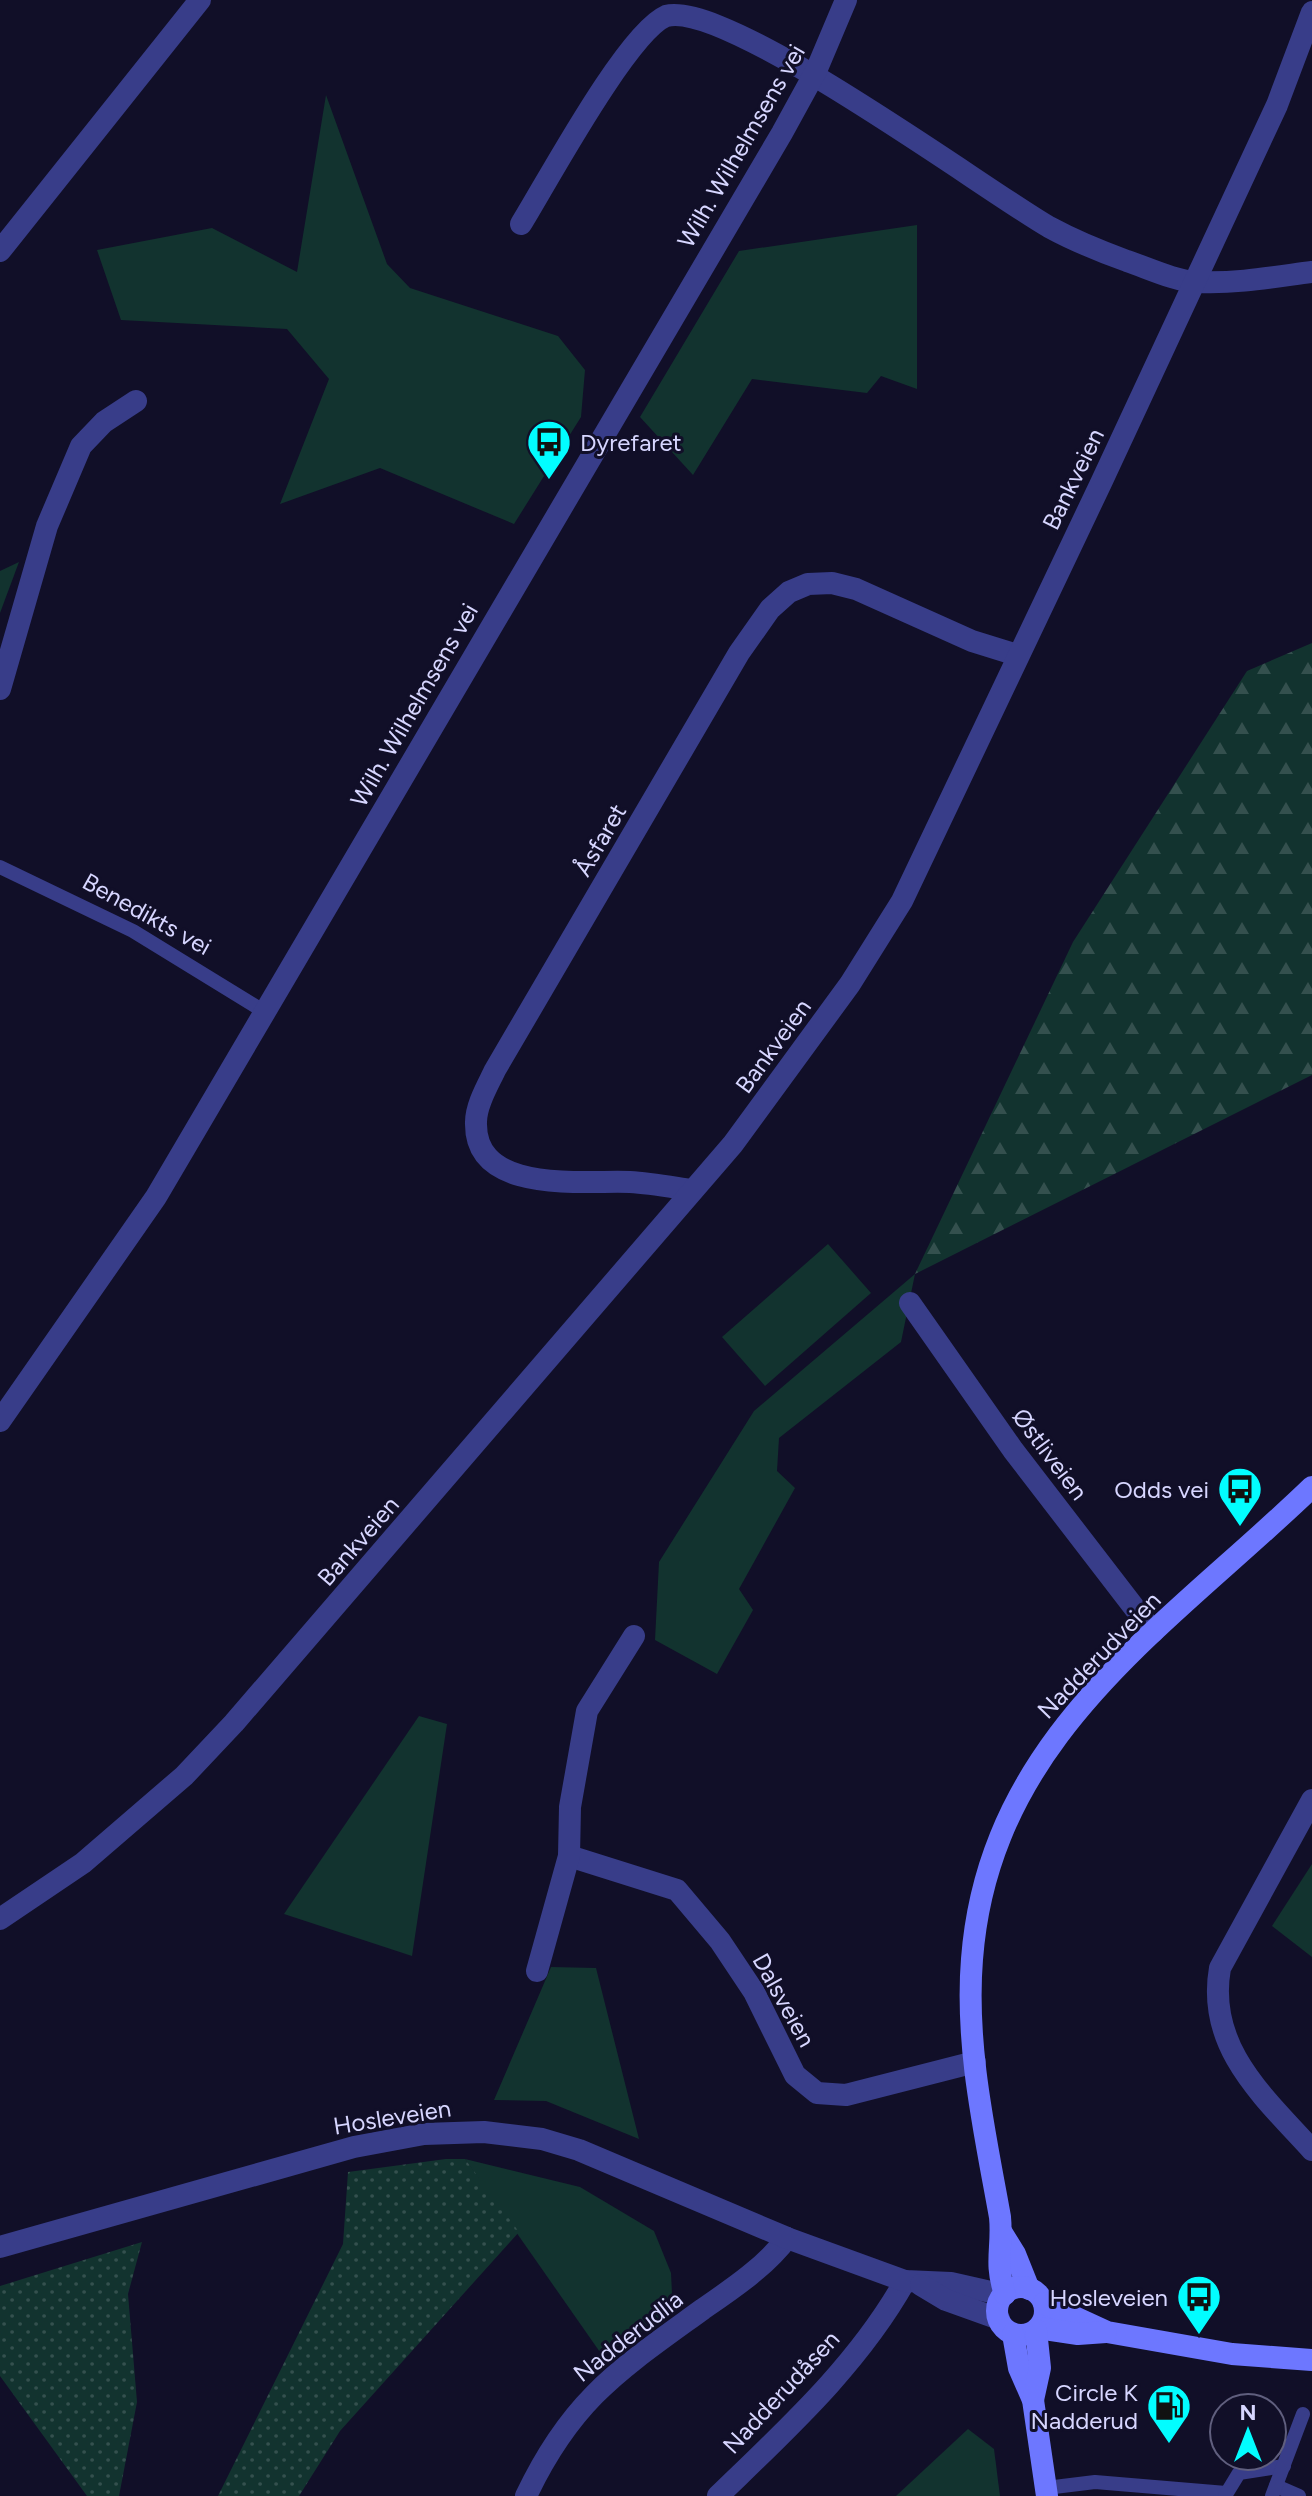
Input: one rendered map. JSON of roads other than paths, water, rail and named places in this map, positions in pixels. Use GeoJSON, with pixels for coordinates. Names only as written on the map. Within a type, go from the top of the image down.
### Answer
{"type":"FeatureCollection","features":[{"type":"Feature","properties":{"kind":"main road","name":"Nadderudveien"},"geometry":{"type":"LineString","coordinates":[[1004,2295],[997,2256],[1002,2233],[975,2062],[972,1961],[977,1915],[992,1857],[1026,1781],[1072,1714],[1153,1632],[1312,1487]]}},
{"type":"Feature","properties":{"kind":"main road","name":"Nadderudveien"},"geometry":{"type":"LineString","coordinates":[[1002,2233],[1036,2296]]}},
{"type":"Feature","properties":{"kind":"main road"},"geometry":{"type":"LineString","coordinates":[[1047,2492],[1033,2400],[998,2307],[1004,2295],[1012,2289],[1036,2296],[1107,2332]]}},
{"type":"Feature","properties":{"kind":"main road"},"geometry":{"type":"LineString","coordinates":[[1006,2326],[1025,2335],[1037,2329],[1045,2317],[1036,2296]]}},
{"type":"Feature","properties":{"kind":"main road"},"geometry":{"type":"LineString","coordinates":[[1037,2329],[1074,2334],[1107,2332],[1232,2354],[1312,2360]]}},
{"type":"Feature","properties":{"kind":"main road"},"geometry":{"type":"LineString","coordinates":[[1033,2400],[1040,2368],[1037,2329]]}},
{"type":"Feature","properties":{"kind":"main road"},"geometry":{"type":"LineString","coordinates":[[1040,2368],[1074,2334]]}},
{"type":"Feature","properties":{"kind":"street"},"geometry":{"type":"LineString","coordinates":[[0,251],[200,0]]}},
{"type":"Feature","properties":{"kind":"street","name":"Wilh. Wilhelmsens vei"},"geometry":{"type":"LineString","coordinates":[[0,1421],[156,1197],[816,71],[846,0]]}},
{"type":"Feature","properties":{"kind":"street","name":"Bankveien"},"geometry":{"type":"LineString","coordinates":[[0,1919],[83,1863],[184,1776],[541,1371],[733,1144],[823,1021],[902,901],[1277,105],[1312,12]]}},
{"type":"Feature","properties":{"kind":"street"},"geometry":{"type":"LineString","coordinates":[[521,224],[617,67],[649,29],[668,15],[709,18],[816,71],[1050,228],[1125,261],[1195,282],[1312,272]]}},
{"type":"Feature","properties":{"kind":"street"},"geometry":{"type":"LineString","coordinates":[[0,689],[47,526],[81,446],[104,422],[136,401]]}},
{"type":"Feature","properties":{"kind":"street","name":"Åsfaret"},"geometry":{"type":"LineString","coordinates":[[691,1190],[635,1182],[533,1180],[509,1173],[491,1161],[480,1145],[476,1122],[495,1070],[739,653],[770,609],[789,592],[808,584],[832,583],[856,589],[972,641],[1017,655]]}},
{"type":"Feature","properties":{"kind":"street","name":"Østliveien"},"geometry":{"type":"LineString","coordinates":[[910,1303],[1013,1450],[1153,1632]]}},
{"type":"Feature","properties":{"kind":"street"},"geometry":{"type":"LineString","coordinates":[[537,1971],[569,1856],[570,1807],[587,1711],[634,1636]]}},
{"type":"Feature","properties":{"kind":"street"},"geometry":{"type":"LineString","coordinates":[[1312,1800],[1220,1968],[1215,1993],[1220,2019],[1235,2061],[1312,2150]]}},
{"type":"Feature","properties":{"kind":"street","name":"Dalsveien"},"geometry":{"type":"LineString","coordinates":[[569,1856],[677,1890],[720,1941],[754,1992],[795,2075],[817,2093],[846,2095],[975,2062]]}},
{"type":"Feature","properties":{"kind":"street","name":"Hosleveien"},"geometry":{"type":"LineString","coordinates":[[0,2247],[303,2160],[391,2139],[452,2132],[511,2135],[579,2150],[787,2238],[912,2283],[1006,2326]]}},
{"type":"Feature","properties":{"kind":"street","name":"Nadderudlia"},"geometry":{"type":"LineString","coordinates":[[526,2496],[548,2450],[575,2412],[610,2378],[720,2298],[776,2252],[787,2238]]}},
{"type":"Feature","properties":{"kind":"street","name":"Hosleveien"},"geometry":{"type":"LineString","coordinates":[[912,2283],[951,2283],[990,2289],[1004,2295]]}},
{"type":"Feature","properties":{"kind":"street","name":"Nadderudåsen"},"geometry":{"type":"LineString","coordinates":[[718,2496],[818,2398],[912,2283]]}},
{"type":"Feature","properties":{"kind":"lane","name":"Benedikts vei"},"geometry":{"type":"LineString","coordinates":[[0,867],[133,931],[265,1012]]}},
{"type":"Feature","properties":{"kind":"lane"},"geometry":{"type":"LineString","coordinates":[[1288,2455],[1303,2414]]}},
{"type":"Feature","properties":{"kind":"lane"},"geometry":{"type":"LineString","coordinates":[[1047,2492],[1098,2489],[1225,2495],[1239,2473],[1245,2472]]}},
{"type":"Feature","properties":{"kind":"lane"},"geometry":{"type":"LineString","coordinates":[[1282,2472],[1274,2491],[1299,2496]]}},
{"type":"Feature","properties":{"kind":"place","name":"Dyrefaret"},"geometry":{"type":"Point","coordinates":[549,481]}},
{"type":"Feature","properties":{"kind":"place","name":"Odds vei"},"geometry":{"type":"Point","coordinates":[1240,1528]}},
{"type":"Feature","properties":{"kind":"place","name":"Hosleveien"},"geometry":{"type":"Point","coordinates":[1199,2336]}},
{"type":"Feature","properties":{"kind":"place","name":"Circle K Nadderud"},"geometry":{"type":"Point","coordinates":[1169,2445]}}]}
